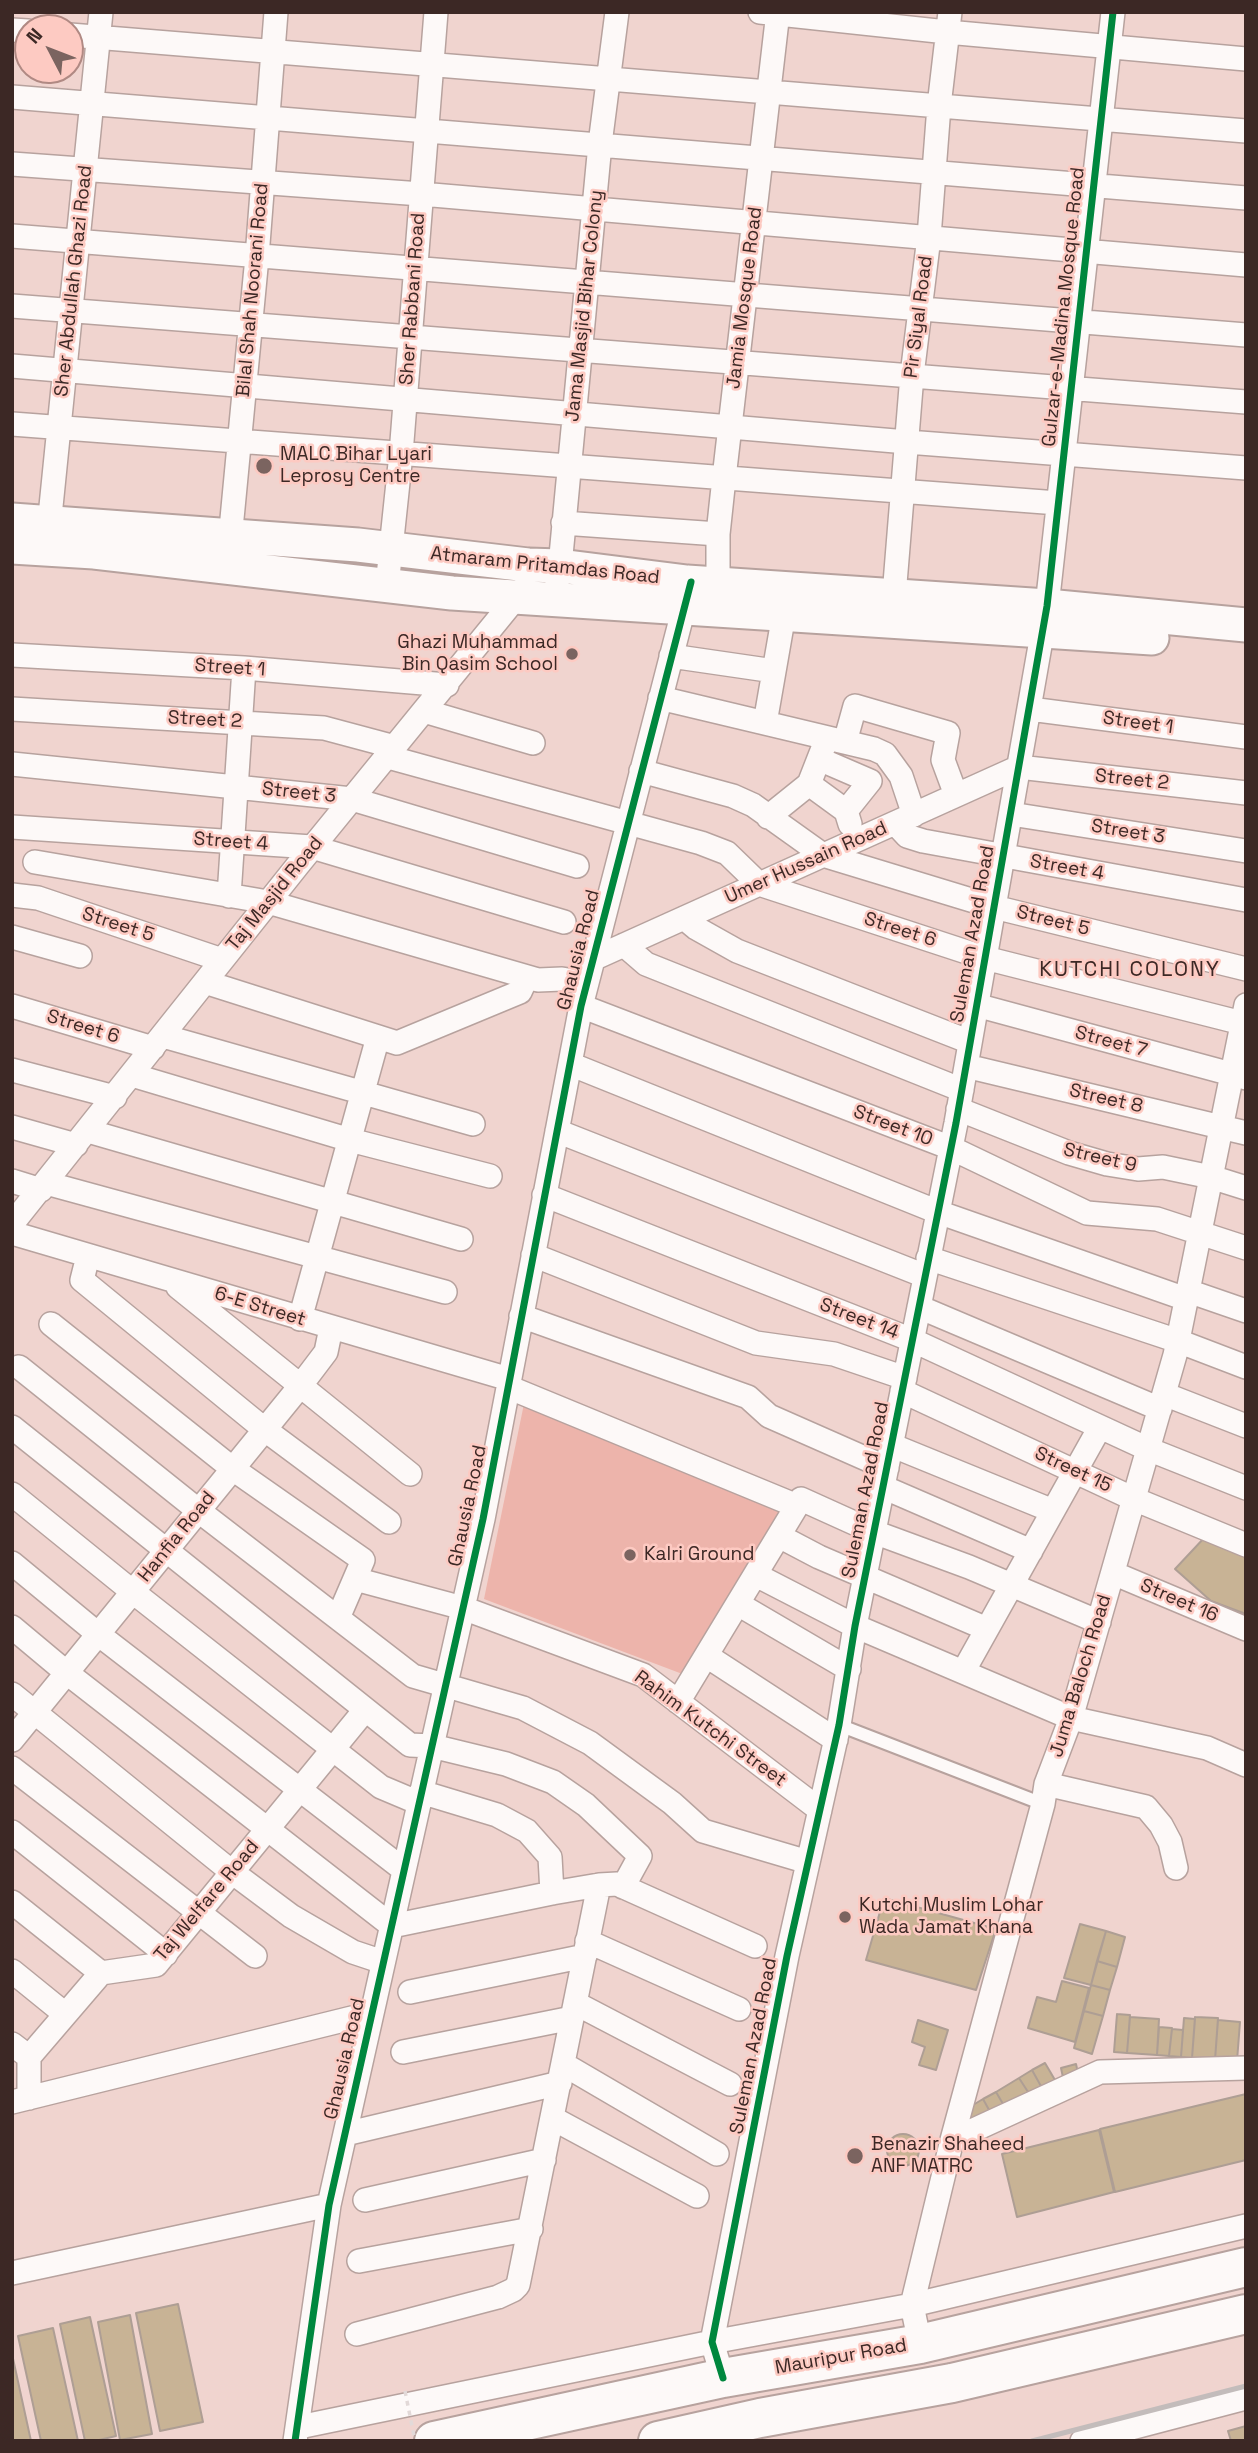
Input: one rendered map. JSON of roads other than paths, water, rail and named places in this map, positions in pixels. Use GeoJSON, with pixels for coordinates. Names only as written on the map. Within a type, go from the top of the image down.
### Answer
{"type":"FeatureCollection","features":[{"type":"Feature","properties":{"kind":"highway","name":"Mauripur Road"},"geometry":{"type":"LineString","coordinates":[[434,2441],[723,2378],[919,2344],[1246,2267]]}},
{"type":"Feature","properties":{"kind":"highway"},"geometry":{"type":"LineString","coordinates":[[658,2441],[768,2429],[1246,2314]]}},
{"type":"Feature","properties":{"kind":"main road","name":"Atmaram Pritamdas Road"},"geometry":{"type":"LineString","coordinates":[[12,520],[48,536],[229,552],[391,549],[551,566],[698,591],[893,609],[1045,618],[1246,625]]}},
{"type":"Feature","properties":{"kind":"main road","name":"Atmaram Pritamdas Road"},"geometry":{"type":"LineString","coordinates":[[12,547],[48,536]]}},
{"type":"Feature","properties":{"kind":"main road","name":"Atmaram Pritamdas Road"},"geometry":{"type":"LineString","coordinates":[[229,552],[387,586],[554,600],[698,591],[784,614],[893,609]]}},
{"type":"Feature","properties":{"kind":"main road","name":"Atmaram Pritamdas Road"},"geometry":{"type":"LineString","coordinates":[[1045,618],[1246,644]]}},
{"type":"Feature","properties":{"kind":"street","name":"Sher Abdullah Ghazi Road"},"geometry":{"type":"LineString","coordinates":[[48,536],[101,12]]}},
{"type":"Feature","properties":{"kind":"street","name":"Bilal Shah Noorani Road"},"geometry":{"type":"LineString","coordinates":[[229,552],[257,257],[276,12]]}},
{"type":"Feature","properties":{"kind":"street","name":"Sher Rabbani Road"},"geometry":{"type":"LineString","coordinates":[[387,586],[401,454],[436,12]]}},
{"type":"Feature","properties":{"kind":"street","name":"Jama Masjid Bihar Colony"},"geometry":{"type":"LineString","coordinates":[[554,600],[551,566],[563,523],[600,144],[617,12]]}},
{"type":"Feature","properties":{"kind":"street","name":"Gulzar-e-Madina Mosque Road"},"geometry":{"type":"LineString","coordinates":[[1045,618],[1113,12]]}},
{"type":"Feature","properties":{"kind":"street"},"geometry":{"type":"LineString","coordinates":[[772,13],[948,22],[1109,47],[1246,59]]}},
{"type":"Feature","properties":{"kind":"street","name":"Jamia Mosque Road"},"geometry":{"type":"LineString","coordinates":[[698,591],[718,534],[761,158],[772,13]]}},
{"type":"Feature","properties":{"kind":"street","name":"Pir Siyal Road"},"geometry":{"type":"LineString","coordinates":[[893,609],[912,375],[929,237],[948,22]]}},
{"type":"Feature","properties":{"kind":"street"},"geometry":{"type":"LineString","coordinates":[[84,36],[1246,131]]}},
{"type":"Feature","properties":{"kind":"street"},"geometry":{"type":"LineString","coordinates":[[12,97],[1246,198]]}},
{"type":"Feature","properties":{"kind":"street"},"geometry":{"type":"LineString","coordinates":[[12,164],[421,194],[1246,265]]}},
{"type":"Feature","properties":{"kind":"street"},"geometry":{"type":"LineString","coordinates":[[12,236],[1246,335]]}},
{"type":"Feature","properties":{"kind":"street"},"geometry":{"type":"LineString","coordinates":[[12,306],[1246,402]]}},
{"type":"Feature","properties":{"kind":"street"},"geometry":{"type":"LineString","coordinates":[[12,366],[907,442],[1246,467]]}},
{"type":"Feature","properties":{"kind":"street"},"geometry":{"type":"LineString","coordinates":[[12,424],[1058,503]]}},
{"type":"Feature","properties":{"kind":"street"},"geometry":{"type":"LineString","coordinates":[[563,523],[718,534]]}},
{"type":"Feature","properties":{"kind":"street","name":"Taj Masjid Road"},"geometry":{"type":"LineString","coordinates":[[12,1224],[268,902],[516,597],[551,566]]}},
{"type":"Feature","properties":{"kind":"street","name":"Ghausia Road"},"geometry":{"type":"LineString","coordinates":[[297,2434],[329,2205],[483,1519],[586,983],[671,656],[698,591]]}},
{"type":"Feature","properties":{"kind":"street"},"geometry":{"type":"LineString","coordinates":[[765,723],[784,614]]}},
{"type":"Feature","properties":{"kind":"street","name":"Suleman Azad Road"},"geometry":{"type":"LineString","coordinates":[[723,2378],[712,2342],[787,1955],[837,1733],[855,1626],[951,1148],[1045,618]]}},
{"type":"Feature","properties":{"kind":"street","name":"Street 1"},"geometry":{"type":"LineString","coordinates":[[12,655],[244,668],[447,685]]}},
{"type":"Feature","properties":{"kind":"street"},"geometry":{"type":"LineString","coordinates":[[671,656],[774,671]]}},
{"type":"Feature","properties":{"kind":"street"},"geometry":{"type":"LineString","coordinates":[[229,895],[244,668]]}},
{"type":"Feature","properties":{"kind":"street"},"geometry":{"type":"LineString","coordinates":[[660,698],[765,723],[830,746],[874,749],[885,754],[901,776],[904,819]]}},
{"type":"Feature","properties":{"kind":"street"},"geometry":{"type":"LineString","coordinates":[[768,817],[809,784],[855,706],[948,733],[943,761],[956,795]]}},
{"type":"Feature","properties":{"kind":"street","name":"Street 2"},"geometry":{"type":"LineString","coordinates":[[12,709],[324,728],[391,752],[628,824],[701,843],[727,853],[759,884]]}},
{"type":"Feature","properties":{"kind":"street","name":"Street 1"},"geometry":{"type":"LineString","coordinates":[[1030,709],[1246,737]]}},
{"type":"Feature","properties":{"kind":"street"},"geometry":{"type":"LineString","coordinates":[[425,711],[533,743]]}},
{"type":"Feature","properties":{"kind":"street"},"geometry":{"type":"LineString","coordinates":[[830,746],[870,781],[846,811]]}},
{"type":"Feature","properties":{"kind":"street","name":"Street 3"},"geometry":{"type":"LineString","coordinates":[[12,764],[352,799],[577,866]]}},
{"type":"Feature","properties":{"kind":"street","name":"Street 2"},"geometry":{"type":"LineString","coordinates":[[1019,767],[1246,793]]}},
{"type":"Feature","properties":{"kind":"street","name":"Umer Hussain Road"},"geometry":{"type":"LineString","coordinates":[[593,959],[1019,767]]}},
{"type":"Feature","properties":{"kind":"street","name":"Street 5"},"geometry":{"type":"LineString","coordinates":[[641,771],[733,796],[753,805],[823,855],[994,907],[1246,969]]}},
{"type":"Feature","properties":{"kind":"street"},"geometry":{"type":"LineString","coordinates":[[809,784],[846,811],[855,841]]}},
{"type":"Feature","properties":{"kind":"street","name":"Street 3"},"geometry":{"type":"LineString","coordinates":[[1011,814],[1246,850]]}},
{"type":"Feature","properties":{"kind":"street","name":"Street 4"},"geometry":{"type":"LineString","coordinates":[[904,819],[907,836],[923,841],[1246,900]]}},
{"type":"Feature","properties":{"kind":"street","name":"Street 4"},"geometry":{"type":"LineString","coordinates":[[12,827],[313,847],[564,922]]}},
{"type":"Feature","properties":{"kind":"street"},"geometry":{"type":"LineString","coordinates":[[36,862],[268,902],[538,980],[562,979],[586,983]]}},
{"type":"Feature","properties":{"kind":"street","name":"Street 6"},"geometry":{"type":"LineString","coordinates":[[759,884],[985,958],[1245,1018]]}},
{"type":"Feature","properties":{"kind":"street","name":"Street 5"},"geometry":{"type":"LineString","coordinates":[[12,895],[38,898],[222,960]]}},
{"type":"Feature","properties":{"kind":"street"},"geometry":{"type":"LineString","coordinates":[[684,918],[696,928],[737,951],[970,1042]]}},
{"type":"Feature","properties":{"kind":"street"},"geometry":{"type":"LineString","coordinates":[[12,937],[80,956]]}},
{"type":"Feature","properties":{"kind":"street","name":"Street 9"},"geometry":{"type":"LineString","coordinates":[[624,945],[646,964],[960,1099],[1069,1153],[1107,1164],[1138,1169],[1163,1167],[1246,1188]]}},
{"type":"Feature","properties":{"kind":"street"},"geometry":{"type":"LineString","coordinates":[[205,982],[397,1043],[520,992],[527,977]]}},
{"type":"Feature","properties":{"kind":"street","name":"Street 7"},"geometry":{"type":"LineString","coordinates":[[976,1005],[1239,1077]]}},
{"type":"Feature","properties":{"kind":"street","name":"Street 6"},"geometry":{"type":"LineString","coordinates":[[12,1006],[363,1093],[473,1124]]}},
{"type":"Feature","properties":{"kind":"street","name":"Street 10"},"geometry":{"type":"LineString","coordinates":[[581,1006],[951,1148],[1087,1213],[1157,1219],[1246,1248]]}},
{"type":"Feature","properties":{"kind":"street","name":"Juma Baloch Road"},"geometry":{"type":"LineString","coordinates":[[919,2344],[912,2305],[952,2140],[1044,1794],[1072,1718],[1178,1341],[1221,1126],[1239,1077],[1245,1018]]}},
{"type":"Feature","properties":{"kind":"street"},"geometry":{"type":"LineString","coordinates":[[300,1319],[378,1037]]}},
{"type":"Feature","properties":{"kind":"street"},"geometry":{"type":"LineString","coordinates":[[570,1063],[938,1212],[1187,1295],[1246,1311]]}},
{"type":"Feature","properties":{"kind":"street","name":"Street 8"},"geometry":{"type":"LineString","coordinates":[[966,1066],[1246,1133]]}},
{"type":"Feature","properties":{"kind":"street"},"geometry":{"type":"LineString","coordinates":[[12,1070],[115,1097]]}},
{"type":"Feature","properties":{"kind":"street"},"geometry":{"type":"LineString","coordinates":[[132,1075],[350,1140],[490,1176]]}},
{"type":"Feature","properties":{"kind":"street"},"geometry":{"type":"LineString","coordinates":[[12,1127],[82,1138],[333,1202],[461,1239]]}},
{"type":"Feature","properties":{"kind":"street"},"geometry":{"type":"LineString","coordinates":[[557,1130],[927,1267],[1178,1341],[1246,1367]]}},
{"type":"Feature","properties":{"kind":"street"},"geometry":{"type":"LineString","coordinates":[[12,1181],[44,1186],[445,1292]]}},
{"type":"Feature","properties":{"kind":"street","name":"Street 14"},"geometry":{"type":"LineString","coordinates":[[544,1195],[912,1340],[1148,1449],[1246,1488]]}},
{"type":"Feature","properties":{"kind":"street","name":"6-E Street"},"geometry":{"type":"LineString","coordinates":[[12,1233],[508,1383],[797,1506],[801,1499],[874,1532]]}},
{"type":"Feature","properties":{"kind":"street","name":"Street 15"},"geometry":{"type":"LineString","coordinates":[[533,1255],[756,1343],[834,1354],[904,1384],[1134,1499],[1246,1545]]}},
{"type":"Feature","properties":{"kind":"street"},"geometry":{"type":"LineString","coordinates":[[88,1256],[82,1280],[264,1429],[388,1522]]}},
{"type":"Feature","properties":{"kind":"street"},"geometry":{"type":"LineString","coordinates":[[168,1279],[410,1474]]}},
{"type":"Feature","properties":{"kind":"street"},"geometry":{"type":"LineString","coordinates":[[919,1307],[1162,1402],[1246,1426]]}},
{"type":"Feature","properties":{"kind":"street"},"geometry":{"type":"LineString","coordinates":[[521,1316],[748,1396],[769,1416],[1031,1551]]}},
{"type":"Feature","properties":{"kind":"street"},"geometry":{"type":"LineString","coordinates":[[51,1324],[233,1469],[363,1560],[338,1618]]}},
{"type":"Feature","properties":{"kind":"street","name":"Hanfia Road"},"geometry":{"type":"LineString","coordinates":[[12,1740],[301,1385],[326,1352],[331,1328]]}},
{"type":"Feature","properties":{"kind":"street"},"geometry":{"type":"LineString","coordinates":[[19,1367],[199,1511],[413,1676],[523,1708],[590,1743],[672,1803],[703,1830],[808,1862]]}},
{"type":"Feature","properties":{"kind":"street"},"geometry":{"type":"LineString","coordinates":[[12,1427],[410,1745],[432,1746],[506,1764],[553,1782],[586,1805],[640,1856],[623,1887]]}},
{"type":"Feature","properties":{"kind":"street"},"geometry":{"type":"LineString","coordinates":[[963,1672],[1100,1427]]}},
{"type":"Feature","properties":{"kind":"street"},"geometry":{"type":"LineString","coordinates":[[891,1445],[1053,1511]]}},
{"type":"Feature","properties":{"kind":"street"},"geometry":{"type":"LineString","coordinates":[[12,1494],[381,1787],[496,1815],[527,1831],[550,1857],[552,1893]]}},
{"type":"Feature","properties":{"kind":"street"},"geometry":{"type":"LineString","coordinates":[[678,1702],[797,1506]]}},
{"type":"Feature","properties":{"kind":"street"},"geometry":{"type":"LineString","coordinates":[[874,1532],[1099,1622]]}},
{"type":"Feature","properties":{"kind":"street"},"geometry":{"type":"LineString","coordinates":[[779,1536],[987,1629]]}},
{"type":"Feature","properties":{"kind":"street"},"geometry":{"type":"LineString","coordinates":[[12,1563],[98,1634],[404,1871]]}},
{"type":"Feature","properties":{"kind":"street","name":"Street 16"},"geometry":{"type":"LineString","coordinates":[[1113,1573],[1246,1629]]}},
{"type":"Feature","properties":{"kind":"street"},"geometry":{"type":"LineString","coordinates":[[756,1574],[855,1626],[1072,1718],[1207,1748],[1246,1765]]}},
{"type":"Feature","properties":{"kind":"street","name":"Rahim Kutchi Street"},"geometry":{"type":"LineString","coordinates":[[355,1580],[463,1608],[643,1675],[820,1810]]}},
{"type":"Feature","properties":{"kind":"street"},"geometry":{"type":"LineString","coordinates":[[738,1604],[849,1669]]}},
{"type":"Feature","properties":{"kind":"street"},"geometry":{"type":"LineString","coordinates":[[12,1627],[391,1926],[552,1893],[617,1884],[755,1947]]}},
{"type":"Feature","properties":{"kind":"street"},"geometry":{"type":"LineString","coordinates":[[707,1656],[837,1733]]}},
{"type":"Feature","properties":{"kind":"street"},"geometry":{"type":"LineString","coordinates":[[12,1694],[232,1872],[291,1916],[353,1952],[383,1962]]}},
{"type":"Feature","properties":{"kind":"street","name":"Taj Welfare Road"},"geometry":{"type":"LineString","coordinates":[[101,1973],[156,1965],[365,1710]]}},
{"type":"Feature","properties":{"kind":"street"},"geometry":{"type":"LineString","coordinates":[[12,1768],[255,1956]]}},
{"type":"Feature","properties":{"kind":"street"},"geometry":{"type":"LineString","coordinates":[[1044,1794],[1146,1807],[1161,1825],[1170,1842],[1176,1868]]}},
{"type":"Feature","properties":{"kind":"street"},"geometry":{"type":"LineString","coordinates":[[12,1832],[166,1954]]}},
{"type":"Feature","properties":{"kind":"street"},"geometry":{"type":"LineString","coordinates":[[357,2334],[498,2297],[513,2290],[520,2279],[599,1885]]}},
{"type":"Feature","properties":{"kind":"street"},"geometry":{"type":"LineString","coordinates":[[12,1902],[101,1973],[65,2014],[21,2050],[21,2100],[372,2013]]}},
{"type":"Feature","properties":{"kind":"street"},"geometry":{"type":"LineString","coordinates":[[410,1992],[586,1948],[739,2009]]}},
{"type":"Feature","properties":{"kind":"street"},"geometry":{"type":"LineString","coordinates":[[12,1971],[65,2014]]}},
{"type":"Feature","properties":{"kind":"street"},"geometry":{"type":"LineString","coordinates":[[403,2052],[574,2010],[730,2084]]}},
{"type":"Feature","properties":{"kind":"street"},"geometry":{"type":"LineString","coordinates":[[952,2140],[1100,2072],[1246,2068]]}},
{"type":"Feature","properties":{"kind":"street"},"geometry":{"type":"LineString","coordinates":[[345,2134],[561,2073],[717,2154]]}},
{"type":"Feature","properties":{"kind":"street"},"geometry":{"type":"LineString","coordinates":[[552,2118],[697,2196]]}},
{"type":"Feature","properties":{"kind":"street"},"geometry":{"type":"LineString","coordinates":[[365,2200],[544,2160]]}},
{"type":"Feature","properties":{"kind":"street"},"geometry":{"type":"LineString","coordinates":[[12,2273],[329,2205]]}},
{"type":"Feature","properties":{"kind":"street"},"geometry":{"type":"LineString","coordinates":[[297,2434],[712,2342],[912,2305],[1246,2226]]}},
{"type":"Feature","properties":{"kind":"street"},"geometry":{"type":"LineString","coordinates":[[359,2260],[531,2229]]}},
{"type":"Feature","properties":{"kind":"street"},"geometry":{"type":"LineString","coordinates":[[1082,2441],[1246,2398]]}},
{"type":"Feature","properties":{"kind":"lane"},"geometry":{"type":"LineString","coordinates":[[837,1733],[1044,1794]]}},
{"type":"Feature","properties":{"kind":"railway"},"geometry":{"type":"LineString","coordinates":[[1032,2441],[1246,2386]]}},
{"type":"Feature","properties":{"kind":"place","name":"MALC Bihar Lyari Leprosy Centre"},"geometry":{"type":"Point","coordinates":[264,466]}},
{"type":"Feature","properties":{"kind":"place","name":"Ghazi Muhammad Bin Qasim School"},"geometry":{"type":"Point","coordinates":[572,654]}},
{"type":"Feature","properties":{"kind":"place","name":"Kalri Ground"},"geometry":{"type":"Point","coordinates":[630,1555]}},
{"type":"Feature","properties":{"kind":"place","name":"Kutchi Muslim Lohar Wada Jamat Khana"},"geometry":{"type":"Point","coordinates":[845,1917]}},
{"type":"Feature","properties":{"kind":"place","name":"Benazir Shaheed ANF MATRC"},"geometry":{"type":"Point","coordinates":[855,2156]}},
{"type":"Feature","properties":{"kind":"district","name":"KUTCHI COLONY"},"geometry":{"type":"Point","coordinates":[1130,970]}}]}
